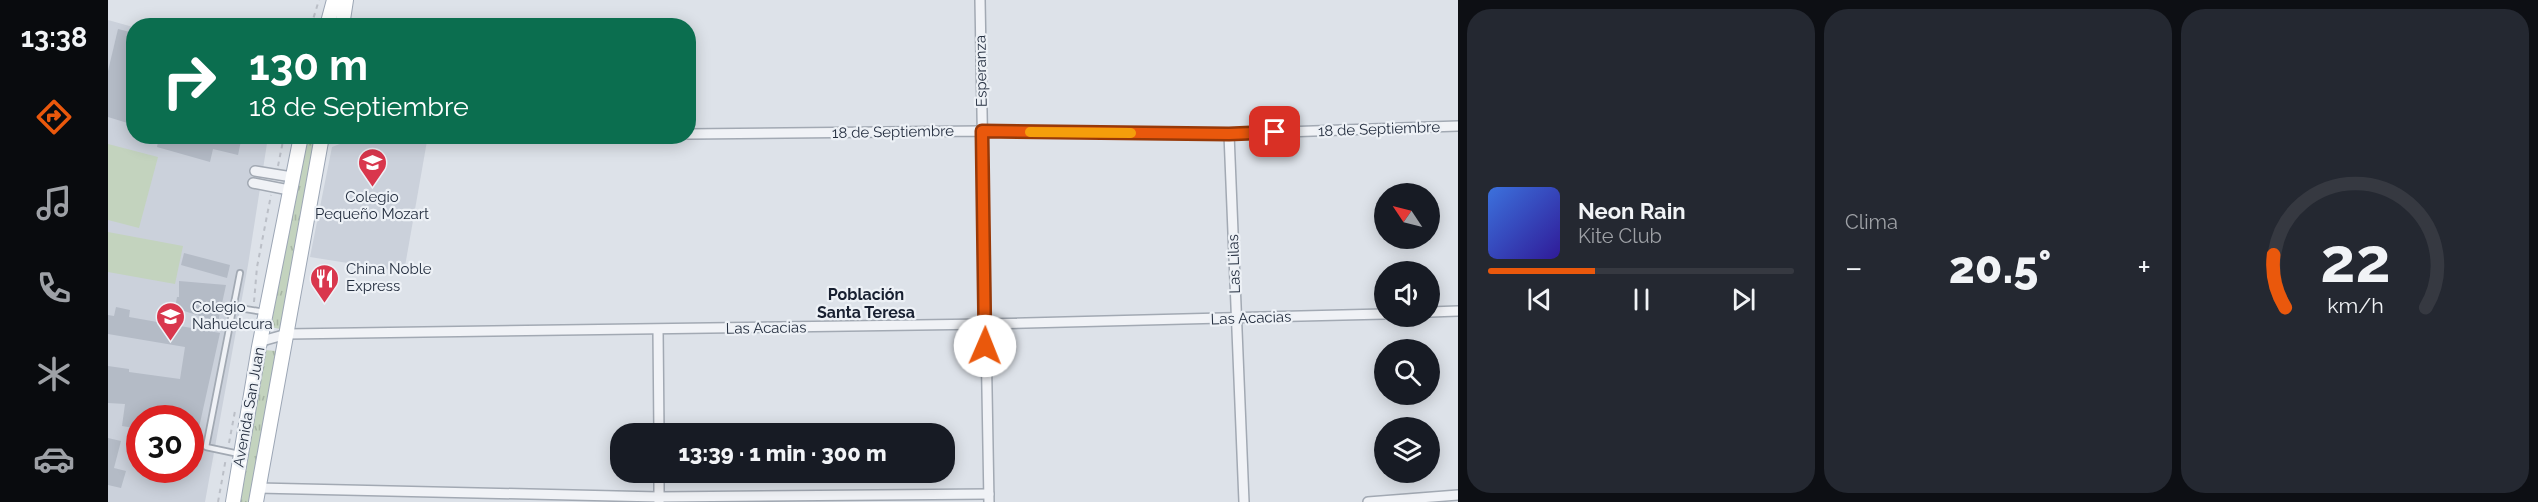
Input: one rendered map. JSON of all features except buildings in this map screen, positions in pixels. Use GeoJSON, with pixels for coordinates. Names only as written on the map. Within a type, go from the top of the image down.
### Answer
{"type":"FeatureCollection","features":[{"type":"Feature","properties":{"kind":"main road"},"geometry":{"type":"LineString","coordinates":[[329,18],[334,0]]}},
{"type":"Feature","properties":{"kind":"main road"},"geometry":{"type":"LineString","coordinates":[[343,18],[346,0]]}},
{"type":"Feature","properties":{"kind":"main road","name":"Avenida San Juan"},"geometry":{"type":"LineString","coordinates":[[233,502],[234,453],[259,347],[260,311],[299,144]]}},
{"type":"Feature","properties":{"kind":"main road","name":"Avenida San Juan"},"geometry":{"type":"LineString","coordinates":[[256,502],[320,144]]}},
{"type":"Feature","properties":{"kind":"street","name":"Esperanza"},"geometry":{"type":"LineString","coordinates":[[980,0],[989,498]]}},
{"type":"Feature","properties":{"kind":"street","name":"18 de Septiembre"},"geometry":{"type":"LineString","coordinates":[[696,134],[982,131],[1229,134],[1458,126]]}},
{"type":"Feature","properties":{"kind":"street","name":"Las Lilas"},"geometry":{"type":"LineString","coordinates":[[1229,134],[1244,502]]}},
{"type":"Feature","properties":{"kind":"street"},"geometry":{"type":"LineString","coordinates":[[255,171],[277,174],[291,184]]}},
{"type":"Feature","properties":{"kind":"street"},"geometry":{"type":"LineString","coordinates":[[253,183],[274,187],[291,184]]}},
{"type":"Feature","properties":{"kind":"street"},"geometry":{"type":"LineString","coordinates":[[1440,312],[1458,311]]}},
{"type":"Feature","properties":{"kind":"street","name":"Las Acacias"},"geometry":{"type":"LineString","coordinates":[[259,347],[262,341],[287,334],[658,330],[1374,314]]}},
{"type":"Feature","properties":{"kind":"street"},"geometry":{"type":"LineString","coordinates":[[658,330],[659,423]]}},
{"type":"Feature","properties":{"kind":"street"},"geometry":{"type":"LineString","coordinates":[[659,483],[659,499]]}},
{"type":"Feature","properties":{"kind":"street"},"geometry":{"type":"LineString","coordinates":[[258,488],[659,499],[989,498]]}},
{"type":"Feature","properties":{"kind":"street"},"geometry":{"type":"LineString","coordinates":[[1368,502],[1458,495]]}},
{"type":"Feature","properties":{"kind":"lane"},"geometry":{"type":"LineString","coordinates":[[234,453],[206,447],[240,273]]}},
{"type":"Feature","properties":{"kind":"lane"},"geometry":{"type":"LineString","coordinates":[[233,307],[260,311]]}},
{"type":"Feature","properties":{"kind":"path"},"geometry":{"type":"LineString","coordinates":[[313,18],[319,0]]}},
{"type":"Feature","properties":{"kind":"path"},"geometry":{"type":"LineString","coordinates":[[277,174],[283,144]]}},
{"type":"Feature","properties":{"kind":"path"},"geometry":{"type":"LineString","coordinates":[[260,311],[257,267],[274,187]]}},
{"type":"Feature","properties":{"kind":"path"},"geometry":{"type":"LineString","coordinates":[[218,502],[234,453],[236,405]]}},
{"type":"Feature","properties":{"kind":"shaded area"},"geometry":{"type":"Polygon","coordinates":[[[108,20],[126,25],[126,144],[267,144],[248,265],[205,502],[108,502],[108,20]]]}},
{"type":"Feature","properties":{"kind":"shaded area","name":"Colegio Pequeño Mozart"},"geometry":{"type":"Polygon","coordinates":[[[340,144],[426,144],[404,272],[310,257],[332,147],[340,144]]]}},
{"type":"Feature","properties":{"kind":"green space"},"geometry":{"type":"Polygon","coordinates":[[[108,144],[158,157],[139,228],[108,220],[108,144]]]}},
{"type":"Feature","properties":{"kind":"green space"},"geometry":{"type":"Polygon","coordinates":[[[303,144],[314,144],[280,329],[271,327],[303,144]]]}},
{"type":"Feature","properties":{"kind":"green space"},"geometry":{"type":"Polygon","coordinates":[[[108,232],[183,246],[175,284],[108,272],[108,232]]]}},
{"type":"Feature","properties":{"kind":"green space"},"geometry":{"type":"Polygon","coordinates":[[[265,350],[276,351],[250,502],[239,502],[265,350]]]}},
{"type":"Feature","properties":{"kind":"slow traffic"},"geometry":{"type":"LineString","coordinates":[[1030,132],[1131,133]]}},
{"type":"Feature","properties":{"kind":"place","name":"Colegio Pequeño Mozart"},"geometry":{"type":"Point","coordinates":[372,188]}},
{"type":"Feature","properties":{"kind":"place","name":"China Noble Express"},"geometry":{"type":"Point","coordinates":[325,304]}},
{"type":"Feature","properties":{"kind":"place","name":"Colegio Nahuelcura"},"geometry":{"type":"Point","coordinates":[171,342]}},
{"type":"Feature","properties":{"kind":"district","name":"Población Santa Teresa"},"geometry":{"type":"Point","coordinates":[866,303]}},
{"type":"Feature","properties":{"kind":"route"},"geometry":{"type":"LineString","coordinates":[[985,346],[982,131],[1229,134],[1275,132]]}}]}
